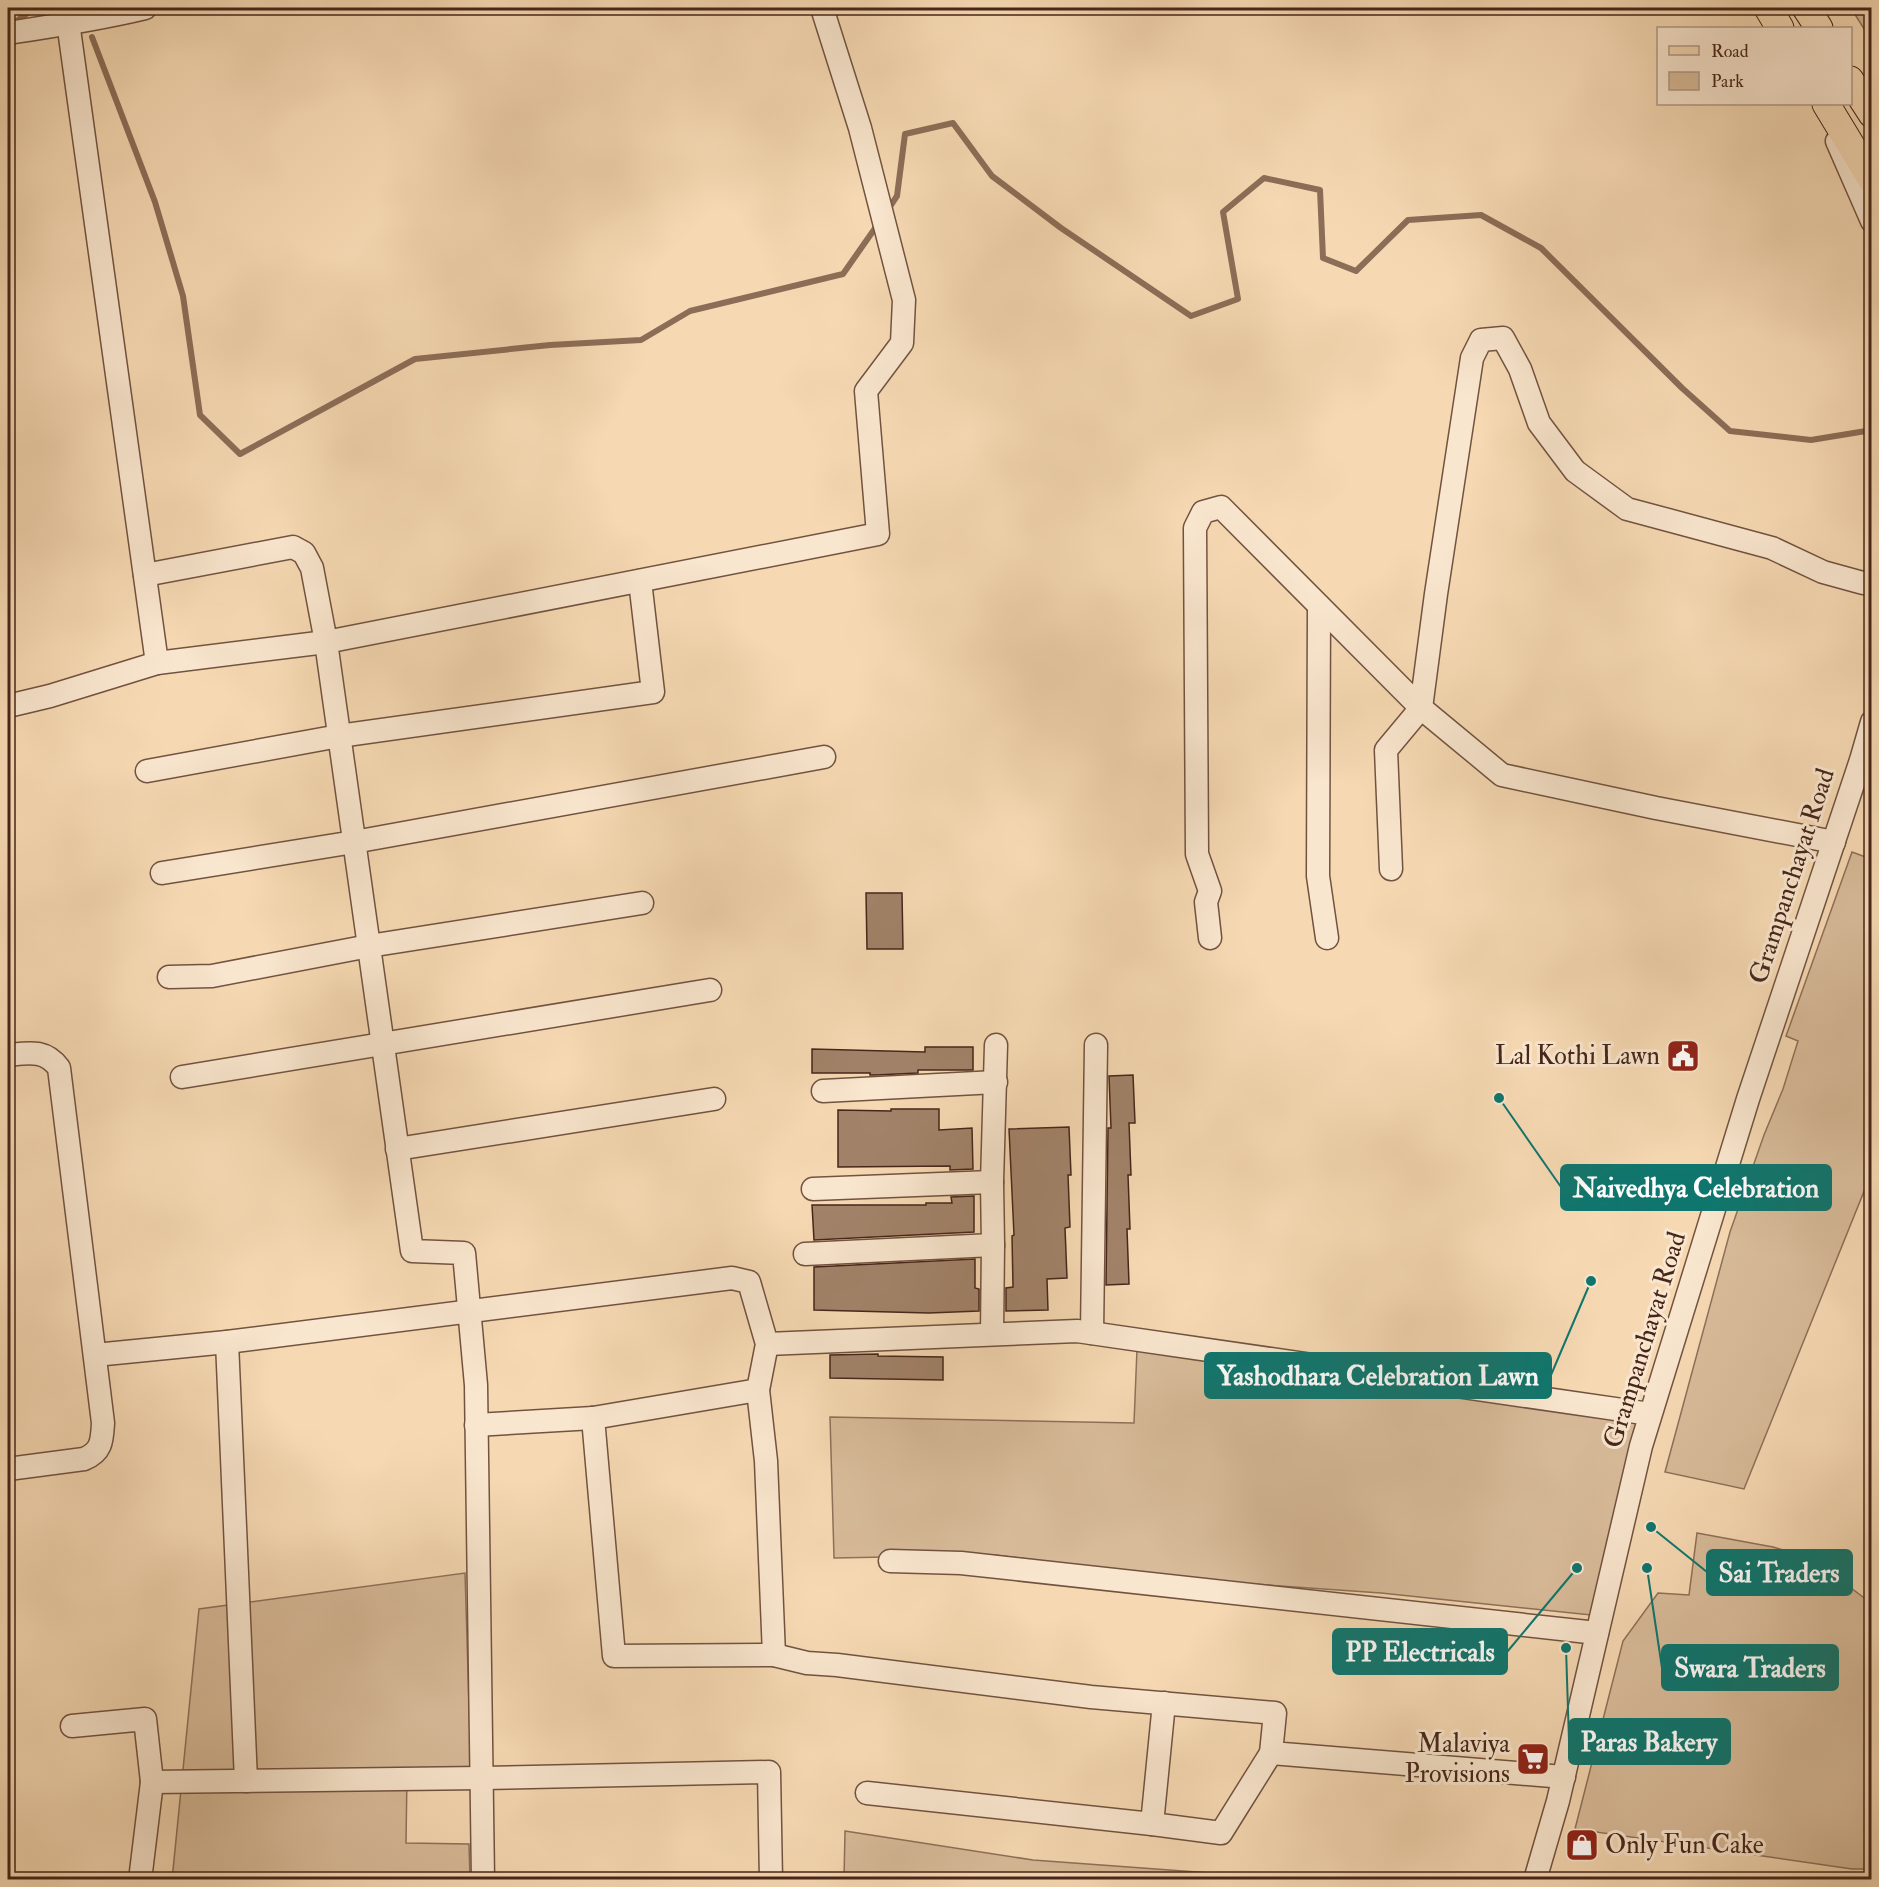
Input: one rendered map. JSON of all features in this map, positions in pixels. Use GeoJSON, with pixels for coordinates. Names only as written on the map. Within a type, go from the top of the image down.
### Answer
{"type":"FeatureCollection","features":[{"type":"Feature","properties":{"kind":"main road"},"geometry":{"type":"LineString","coordinates":[[1768,8],[1779,27]]}},
{"type":"Feature","properties":{"kind":"main road"},"geometry":{"type":"LineString","coordinates":[[1806,8],[1818,27]]}},
{"type":"Feature","properties":{"kind":"main road"},"geometry":{"type":"LineString","coordinates":[[1852,82],[1872,114]]}},
{"type":"Feature","properties":{"kind":"main road"},"geometry":{"type":"LineString","coordinates":[[1825,105],[1872,180]]}},
{"type":"Feature","properties":{"kind":"street"},"geometry":{"type":"LineString","coordinates":[[8,33],[68,22],[96,20],[145,8]]}},
{"type":"Feature","properties":{"kind":"street"},"geometry":{"type":"LineString","coordinates":[[8,706],[50,696],[157,663],[326,642],[878,534],[866,392],[902,343],[904,300],[860,128],[822,8]]}},
{"type":"Feature","properties":{"kind":"street"},"geometry":{"type":"LineString","coordinates":[[68,22],[157,663]]}},
{"type":"Feature","properties":{"kind":"street"},"geometry":{"type":"LineString","coordinates":[[1824,105],[1872,221]]}},
{"type":"Feature","properties":{"kind":"street"},"geometry":{"type":"LineString","coordinates":[[1391,869],[1386,750],[1421,708],[1472,358],[1481,340],[1503,338],[1520,369],[1539,423],[1575,471],[1627,509],[1772,548],[1823,572],[1863,583],[1872,581]]}},
{"type":"Feature","properties":{"kind":"street"},"geometry":{"type":"LineString","coordinates":[[1210,938],[1206,902],[1210,891],[1197,854],[1195,528],[1203,512],[1221,507],[1421,708],[1502,775],[1656,808],[1834,842]]}},
{"type":"Feature","properties":{"kind":"street"},"geometry":{"type":"LineString","coordinates":[[145,575],[293,547],[304,553],[312,568],[326,642],[412,1251],[464,1253],[476,1385],[483,1880]]}},
{"type":"Feature","properties":{"kind":"street"},"geometry":{"type":"LineString","coordinates":[[147,771],[339,736],[653,692],[640,581]]}},
{"type":"Feature","properties":{"kind":"street"},"geometry":{"type":"LineString","coordinates":[[1319,606],[1318,876],[1327,938]]}},
{"type":"Feature","properties":{"kind":"street","name":"Grampanchayat Road"},"geometry":{"type":"LineString","coordinates":[[1535,1880],[1564,1777],[1650,1414],[1748,1099],[1872,722]]}},
{"type":"Feature","properties":{"kind":"street"},"geometry":{"type":"LineString","coordinates":[[162,873],[354,842],[824,757]]}},
{"type":"Feature","properties":{"kind":"street"},"geometry":{"type":"LineString","coordinates":[[169,977],[212,976],[369,946],[642,903]]}},
{"type":"Feature","properties":{"kind":"street"},"geometry":{"type":"LineString","coordinates":[[182,1077],[711,990]]}},
{"type":"Feature","properties":{"kind":"street"},"geometry":{"type":"LineString","coordinates":[[992,1334],[992,1182],[996,1045]]}},
{"type":"Feature","properties":{"kind":"street"},"geometry":{"type":"LineString","coordinates":[[1092,1333],[1096,1045]]}},
{"type":"Feature","properties":{"kind":"street"},"geometry":{"type":"LineString","coordinates":[[8,1055],[42,1053],[59,1068],[103,1423],[100,1447],[93,1456],[8,1469]]}},
{"type":"Feature","properties":{"kind":"street"},"geometry":{"type":"LineString","coordinates":[[823,1090],[996,1082]]}},
{"type":"Feature","properties":{"kind":"street"},"geometry":{"type":"LineString","coordinates":[[398,1149],[714,1099]]}},
{"type":"Feature","properties":{"kind":"street"},"geometry":{"type":"LineString","coordinates":[[813,1190],[992,1182]]}},
{"type":"Feature","properties":{"kind":"street"},"geometry":{"type":"LineString","coordinates":[[805,1254],[993,1245]]}},
{"type":"Feature","properties":{"kind":"street"},"geometry":{"type":"LineString","coordinates":[[95,1355],[227,1342],[732,1278],[749,1282],[767,1344],[758,1390],[766,1461],[774,1655]]}},
{"type":"Feature","properties":{"kind":"street"},"geometry":{"type":"LineString","coordinates":[[767,1344],[1077,1331],[1650,1414]]}},
{"type":"Feature","properties":{"kind":"street"},"geometry":{"type":"LineString","coordinates":[[227,1342],[246,1781]]}},
{"type":"Feature","properties":{"kind":"street"},"geometry":{"type":"LineString","coordinates":[[476,1425],[593,1419],[758,1390]]}},
{"type":"Feature","properties":{"kind":"street"},"geometry":{"type":"LineString","coordinates":[[593,1419],[614,1656],[774,1655],[807,1663],[1090,1697],[1275,1713],[1272,1753],[1221,1833],[867,1793]]}},
{"type":"Feature","properties":{"kind":"street"},"geometry":{"type":"LineString","coordinates":[[890,1561],[961,1563],[1597,1633]]}},
{"type":"Feature","properties":{"kind":"street"},"geometry":{"type":"LineString","coordinates":[[1152,1824],[1164,1703]]}},
{"type":"Feature","properties":{"kind":"street"},"geometry":{"type":"LineString","coordinates":[[72,1726],[145,1719],[152,1782],[140,1880]]}},
{"type":"Feature","properties":{"kind":"street"},"geometry":{"type":"LineString","coordinates":[[1272,1753],[1564,1777]]}},
{"type":"Feature","properties":{"kind":"street"},"geometry":{"type":"LineString","coordinates":[[152,1782],[769,1772],[771,1880]]}},
{"type":"Feature","properties":{"kind":"green space"},"geometry":{"type":"Polygon","coordinates":[[[1856,8],[1871,8],[1871,40],[1854,13],[1856,8]]]}},
{"type":"Feature","properties":{"kind":"green space"},"geometry":{"type":"Polygon","coordinates":[[[1852,852],[1871,859],[1871,1174],[1744,1489],[1665,1472],[1730,1232],[1764,1135],[1783,1089],[1798,1041],[1786,1036],[1852,852]]]}},
{"type":"Feature","properties":{"kind":"green space"},"geometry":{"type":"Polygon","coordinates":[[[1137,1349],[1642,1418],[1591,1615],[1381,1593],[1196,1580],[995,1555],[834,1558],[830,1417],[1134,1423],[1137,1349]]]}},
{"type":"Feature","properties":{"kind":"green space"},"geometry":{"type":"Polygon","coordinates":[[[1697,1533],[1773,1547],[1811,1558],[1871,1603],[1871,1869],[1852,1869],[1575,1829],[1623,1641],[1658,1593],[1689,1595],[1697,1533]]]}},
{"type":"Feature","properties":{"kind":"green space"},"geometry":{"type":"Polygon","coordinates":[[[465,1573],[471,1772],[407,1774],[406,1843],[469,1844],[470,1879],[172,1880],[199,1609],[465,1573]]]}},
{"type":"Feature","properties":{"kind":"green space"},"geometry":{"type":"Polygon","coordinates":[[[845,1831],[1033,1860],[1291,1879],[844,1879],[845,1831]]]}},
{"type":"Feature","properties":{"kind":"building"},"geometry":{"type":"Polygon","coordinates":[[[866,893],[902,893],[903,949],[867,949],[866,893]]]}},
{"type":"Feature","properties":{"kind":"building"},"geometry":{"type":"Polygon","coordinates":[[[925,1047],[973,1047],[973,1070],[918,1070],[918,1073],[876,1075],[870,1075],[870,1073],[812,1073],[812,1049],[925,1052],[925,1047]]]}},
{"type":"Feature","properties":{"kind":"building"},"geometry":{"type":"Polygon","coordinates":[[[1133,1075],[1135,1123],[1129,1123],[1131,1175],[1128,1175],[1129,1284],[1106,1285],[1108,1128],[1111,1128],[1109,1076],[1133,1075]]]}},
{"type":"Feature","properties":{"kind":"building"},"geometry":{"type":"Polygon","coordinates":[[[891,1109],[939,1109],[939,1130],[972,1128],[973,1169],[950,1170],[950,1166],[838,1167],[838,1110],[891,1111],[891,1109]]]}},
{"type":"Feature","properties":{"kind":"building"},"geometry":{"type":"Polygon","coordinates":[[[1069,1127],[1070,1227],[1065,1228],[1067,1278],[1047,1279],[1048,1310],[1006,1311],[1006,1288],[1013,1287],[1012,1236],[1014,1235],[1009,1129],[1069,1127]]]}},
{"type":"Feature","properties":{"kind":"building"},"geometry":{"type":"Polygon","coordinates":[[[974,1196],[974,1232],[814,1240],[812,1205],[926,1205],[926,1203],[952,1203],[951,1197],[974,1196]]]}},
{"type":"Feature","properties":{"kind":"building"},"geometry":{"type":"Polygon","coordinates":[[[975,1259],[975,1288],[979,1289],[979,1311],[929,1313],[814,1310],[814,1267],[975,1259]]]}},
{"type":"Feature","properties":{"kind":"building"},"geometry":{"type":"Polygon","coordinates":[[[878,1354],[878,1356],[943,1357],[943,1380],[830,1378],[830,1355],[878,1354]]]}},
{"type":"Feature","properties":{"kind":"waterway"},"geometry":{"type":"LineString","coordinates":[[13,24],[34,8]]}},
{"type":"Feature","properties":{"kind":"waterway"},"geometry":{"type":"LineString","coordinates":[[92,37],[155,202],[183,296],[200,415],[240,454],[415,359],[550,345],[641,340],[690,311],[843,274],[878,224]]}},
{"type":"Feature","properties":{"kind":"waterway"},"geometry":{"type":"LineString","coordinates":[[887,211],[897,196],[905,134],[953,123],[992,176],[1061,228],[1191,316],[1238,299],[1223,212],[1264,178],[1320,190],[1323,258],[1356,271],[1408,220],[1481,215],[1541,248],[1682,388],[1730,431],[1811,440],[1872,430]]}},
{"type":"Feature","properties":{"kind":"place","name":"Lal Kothi Lawn"},"geometry":{"type":"Point","coordinates":[1683,1056]}},
{"type":"Feature","properties":{"kind":"place","name":"Naivedhya Celebration"},"geometry":{"type":"Point","coordinates":[1499,1098]}},
{"type":"Feature","properties":{"kind":"place","name":"Yashodhara Celebration Lawn"},"geometry":{"type":"Point","coordinates":[1591,1281]}},
{"type":"Feature","properties":{"kind":"place","name":"Sai Traders"},"geometry":{"type":"Point","coordinates":[1651,1527]}},
{"type":"Feature","properties":{"kind":"place","name":"PP Electricals"},"geometry":{"type":"Point","coordinates":[1577,1568]}},
{"type":"Feature","properties":{"kind":"place","name":"Swara Traders"},"geometry":{"type":"Point","coordinates":[1647,1568]}},
{"type":"Feature","properties":{"kind":"place","name":"Paras Bakery"},"geometry":{"type":"Point","coordinates":[1566,1648]}},
{"type":"Feature","properties":{"kind":"place","name":"Malaviya Provisions"},"geometry":{"type":"Point","coordinates":[1533,1759]}},
{"type":"Feature","properties":{"kind":"place","name":"Only Fun Cake"},"geometry":{"type":"Point","coordinates":[1582,1845]}}]}
